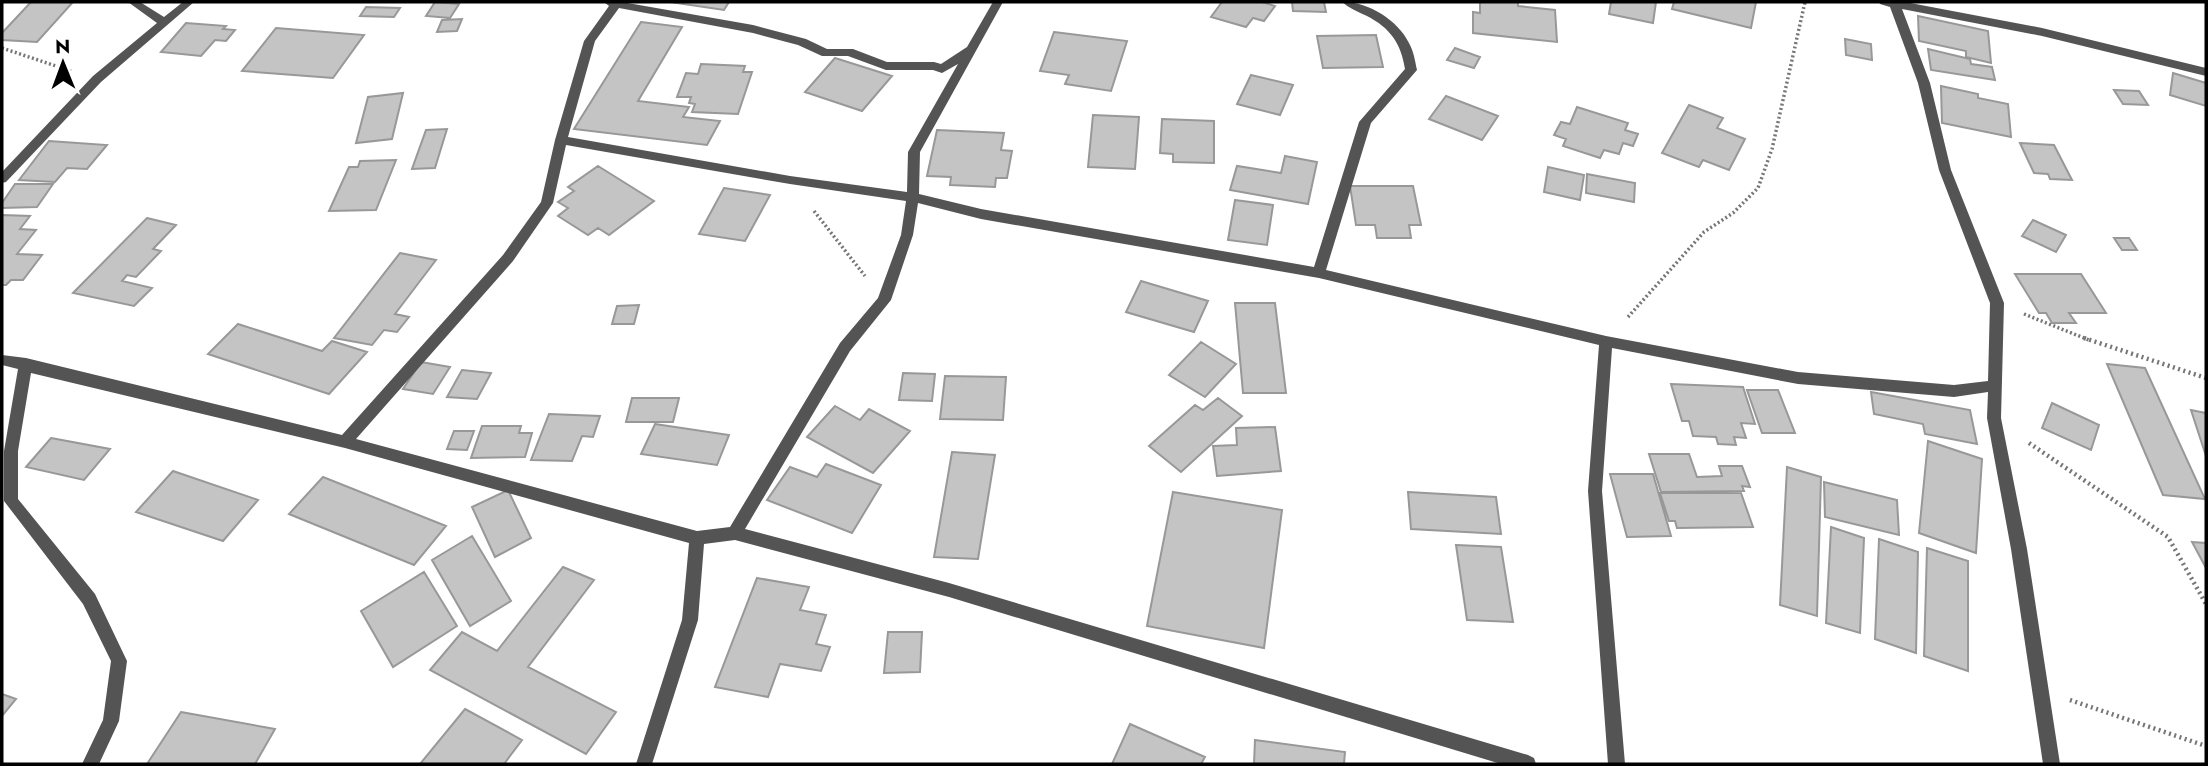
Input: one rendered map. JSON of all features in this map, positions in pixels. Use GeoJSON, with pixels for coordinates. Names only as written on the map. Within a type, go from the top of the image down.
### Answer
{"type":"FeatureCollection","features":[{"type":"Feature","properties":{"kind":"street"},"geometry":{"type":"LineString","coordinates":[[133,2],[163,22]]}},
{"type":"Feature","properties":{"kind":"street"},"geometry":{"type":"LineString","coordinates":[[2,179],[97,79],[189,2]]}},
{"type":"Feature","properties":{"kind":"street"},"geometry":{"type":"LineString","coordinates":[[735,533],[845,347],[884,300],[907,234],[913,197],[914,152],[976,46],[998,2]]}},
{"type":"Feature","properties":{"kind":"street"},"geometry":{"type":"LineString","coordinates":[[1319,273],[1365,122],[1411,70],[1408,51],[1394,26],[1347,2]]}},
{"type":"Feature","properties":{"kind":"street"},"geometry":{"type":"LineString","coordinates":[[345,442],[509,258],[547,203],[561,141],[590,41],[613,3],[753,29],[802,42],[826,52],[849,52],[886,66],[934,66],[942,69],[976,46]]}},
{"type":"Feature","properties":{"kind":"street"},"geometry":{"type":"LineString","coordinates":[[1893,3],[2042,32],[2206,72]]}},
{"type":"Feature","properties":{"kind":"street"},"geometry":{"type":"LineString","coordinates":[[1893,3],[1924,83],[1945,170],[1997,303],[1994,418],[2019,549],[2052,764]]}},
{"type":"Feature","properties":{"kind":"street"},"geometry":{"type":"LineString","coordinates":[[561,141],[790,180],[913,197],[981,214],[1319,273],[1606,341],[1798,379],[1954,391],[1994,386]]}},
{"type":"Feature","properties":{"kind":"street"},"geometry":{"type":"LineString","coordinates":[[1606,341],[1595,491],[1616,764]]}},
{"type":"Feature","properties":{"kind":"street"},"geometry":{"type":"LineString","coordinates":[[2,360],[345,442],[697,538],[735,533],[949,590],[1528,764]]}},
{"type":"Feature","properties":{"kind":"street"},"geometry":{"type":"LineString","coordinates":[[26,364],[11,451],[11,501],[89,599],[119,661],[111,722],[90,764]]}},
{"type":"Feature","properties":{"kind":"street"},"geometry":{"type":"LineString","coordinates":[[644,764],[690,620],[697,538]]}},
{"type":"Feature","properties":{"kind":"path"},"geometry":{"type":"LineString","coordinates":[[1606,341],[1704,232],[1732,214],[1758,188],[1772,149],[1805,2]]}},
{"type":"Feature","properties":{"kind":"path"},"geometry":{"type":"LineString","coordinates":[[2,48],[97,79]]}},
{"type":"Feature","properties":{"kind":"path"},"geometry":{"type":"LineString","coordinates":[[790,180],[884,300]]}},
{"type":"Feature","properties":{"kind":"path"},"geometry":{"type":"LineString","coordinates":[[1997,303],[2060,330],[2206,378]]}},
{"type":"Feature","properties":{"kind":"path"},"geometry":{"type":"LineString","coordinates":[[1994,418],[2114,503],[2168,537],[2176,556],[2199,585],[2206,604]]}},
{"type":"Feature","properties":{"kind":"path"},"geometry":{"type":"LineString","coordinates":[[2040,690],[2206,746]]}},
{"type":"Feature","properties":{"kind":"building"},"geometry":{"type":"Polygon","coordinates":[[[31,2],[73,2],[37,42],[2,40],[2,33],[31,2]]]}},
{"type":"Feature","properties":{"kind":"building"},"geometry":{"type":"Polygon","coordinates":[[[435,2],[459,4],[450,18],[426,16],[435,2]]]}},
{"type":"Feature","properties":{"kind":"building"},"geometry":{"type":"Polygon","coordinates":[[[670,2],[729,2],[724,10],[670,2]]]}},
{"type":"Feature","properties":{"kind":"building"},"geometry":{"type":"Polygon","coordinates":[[[1222,2],[1262,2],[1275,6],[1264,21],[1253,18],[1246,27],[1211,17],[1222,2]]]}},
{"type":"Feature","properties":{"kind":"building"},"geometry":{"type":"Polygon","coordinates":[[[1292,2],[1324,2],[1326,12],[1293,11],[1292,2]]]}},
{"type":"Feature","properties":{"kind":"building"},"geometry":{"type":"Polygon","coordinates":[[[1480,2],[1518,2],[1518,6],[1555,10],[1557,42],[1473,33],[1473,12],[1480,13],[1480,2]]]}},
{"type":"Feature","properties":{"kind":"building"},"geometry":{"type":"Polygon","coordinates":[[[1611,2],[1656,2],[1653,23],[1609,14],[1611,2]]]}},
{"type":"Feature","properties":{"kind":"building"},"geometry":{"type":"Polygon","coordinates":[[[1674,2],[1756,2],[1751,28],[1672,9],[1674,2]]]}},
{"type":"Feature","properties":{"kind":"building"},"geometry":{"type":"Polygon","coordinates":[[[366,7],[400,8],[394,17],[360,16],[366,7]]]}},
{"type":"Feature","properties":{"kind":"building"},"geometry":{"type":"Polygon","coordinates":[[[1918,16],[1988,31],[1991,63],[1966,57],[1966,51],[1919,41],[1918,16]]]}},
{"type":"Feature","properties":{"kind":"building"},"geometry":{"type":"Polygon","coordinates":[[[462,19],[457,31],[437,32],[442,20],[462,19]]]}},
{"type":"Feature","properties":{"kind":"building"},"geometry":{"type":"Polygon","coordinates":[[[641,22],[682,27],[638,101],[689,107],[683,117],[720,121],[707,145],[574,129],[641,22]]]}},
{"type":"Feature","properties":{"kind":"building"},"geometry":{"type":"Polygon","coordinates":[[[186,23],[226,26],[223,29],[235,30],[226,41],[215,40],[201,56],[161,52],[186,23]]]}},
{"type":"Feature","properties":{"kind":"building"},"geometry":{"type":"Polygon","coordinates":[[[276,28],[364,35],[333,78],[242,71],[276,28]]]}},
{"type":"Feature","properties":{"kind":"building"},"geometry":{"type":"Polygon","coordinates":[[[1054,32],[1127,41],[1111,91],[1065,84],[1069,75],[1040,71],[1054,32]]]}},
{"type":"Feature","properties":{"kind":"building"},"geometry":{"type":"Polygon","coordinates":[[[1376,35],[1383,67],[1323,68],[1317,36],[1376,35]]]}},
{"type":"Feature","properties":{"kind":"building"},"geometry":{"type":"Polygon","coordinates":[[[1845,39],[1871,44],[1872,60],[1846,55],[1845,39]]]}},
{"type":"Feature","properties":{"kind":"building"},"geometry":{"type":"Polygon","coordinates":[[[1455,48],[1480,57],[1474,68],[1447,60],[1455,48]]]}},
{"type":"Feature","properties":{"kind":"building"},"geometry":{"type":"Polygon","coordinates":[[[1928,49],[1970,59],[1971,64],[1992,67],[1995,80],[1931,70],[1928,49]]]}},
{"type":"Feature","properties":{"kind":"building"},"geometry":{"type":"Polygon","coordinates":[[[835,58],[892,76],[862,111],[805,92],[835,58]]]}},
{"type":"Feature","properties":{"kind":"building"},"geometry":{"type":"Polygon","coordinates":[[[701,64],[745,66],[743,72],[752,72],[738,114],[692,112],[695,104],[689,103],[691,97],[677,97],[686,73],[698,74],[701,64]]]}},
{"type":"Feature","properties":{"kind":"building"},"geometry":{"type":"Polygon","coordinates":[[[2173,73],[2206,83],[2206,106],[2170,95],[2173,73]]]}},
{"type":"Feature","properties":{"kind":"building"},"geometry":{"type":"Polygon","coordinates":[[[1251,75],[1293,85],[1280,115],[1237,104],[1251,75]]]}},
{"type":"Feature","properties":{"kind":"building"},"geometry":{"type":"Polygon","coordinates":[[[1941,86],[2008,104],[2011,137],[1942,123],[1941,86]]]}},
{"type":"Feature","properties":{"kind":"building"},"geometry":{"type":"Polygon","coordinates":[[[2114,90],[2139,91],[2148,105],[2123,104],[2114,90]]]}},
{"type":"Feature","properties":{"kind":"building"},"geometry":{"type":"Polygon","coordinates":[[[403,93],[392,139],[356,143],[368,97],[403,93]]]}},
{"type":"Feature","properties":{"kind":"building"},"geometry":{"type":"Polygon","coordinates":[[[1446,96],[1498,116],[1482,140],[1429,119],[1446,96]]]}},
{"type":"Feature","properties":{"kind":"building"},"geometry":{"type":"Polygon","coordinates":[[[1689,105],[1723,118],[1717,128],[1745,139],[1729,170],[1703,160],[1699,167],[1662,153],[1689,105]]]}},
{"type":"Feature","properties":{"kind":"building"},"geometry":{"type":"Polygon","coordinates":[[[1577,107],[1628,123],[1625,130],[1638,134],[1633,146],[1623,143],[1619,154],[1604,150],[1600,158],[1563,146],[1566,139],[1554,135],[1561,122],[1570,124],[1577,107]]]}},
{"type":"Feature","properties":{"kind":"building"},"geometry":{"type":"Polygon","coordinates":[[[1093,115],[1139,117],[1135,169],[1088,167],[1093,115]]]}},
{"type":"Feature","properties":{"kind":"building"},"geometry":{"type":"Polygon","coordinates":[[[1162,119],[1214,121],[1214,163],[1173,162],[1173,154],[1160,153],[1162,119]]]}},
{"type":"Feature","properties":{"kind":"building"},"geometry":{"type":"Polygon","coordinates":[[[447,129],[435,168],[412,169],[426,130],[447,129]]]}},
{"type":"Feature","properties":{"kind":"building"},"geometry":{"type":"Polygon","coordinates":[[[937,130],[1004,133],[1001,150],[1012,151],[1007,178],[996,178],[995,187],[950,185],[951,177],[927,176],[937,130]]]}},
{"type":"Feature","properties":{"kind":"building"},"geometry":{"type":"Polygon","coordinates":[[[49,141],[107,145],[87,169],[67,168],[55,182],[19,180],[49,141]]]}},
{"type":"Feature","properties":{"kind":"building"},"geometry":{"type":"Polygon","coordinates":[[[2020,143],[2054,145],[2072,180],[2050,179],[2048,174],[2034,173],[2020,143]]]}},
{"type":"Feature","properties":{"kind":"building"},"geometry":{"type":"Polygon","coordinates":[[[1285,156],[1317,162],[1308,204],[1230,190],[1237,166],[1281,173],[1285,156]]]}},
{"type":"Feature","properties":{"kind":"building"},"geometry":{"type":"Polygon","coordinates":[[[396,160],[376,210],[329,211],[349,167],[358,167],[360,161],[396,160]]]}},
{"type":"Feature","properties":{"kind":"building"},"geometry":{"type":"Polygon","coordinates":[[[598,166],[654,201],[609,235],[598,228],[588,235],[558,216],[568,208],[558,202],[574,191],[568,187],[598,166]]]}},
{"type":"Feature","properties":{"kind":"building"},"geometry":{"type":"Polygon","coordinates":[[[1548,167],[1584,175],[1580,200],[1544,192],[1548,167]]]}},
{"type":"Feature","properties":{"kind":"building"},"geometry":{"type":"Polygon","coordinates":[[[1587,174],[1635,183],[1634,202],[1586,193],[1587,174]]]}},
{"type":"Feature","properties":{"kind":"building"},"geometry":{"type":"Polygon","coordinates":[[[15,184],[53,184],[37,207],[2,208],[2,203],[15,184]]]}},
{"type":"Feature","properties":{"kind":"building"},"geometry":{"type":"Polygon","coordinates":[[[1350,186],[1413,186],[1421,225],[1409,225],[1411,238],[1377,238],[1375,225],[1356,225],[1350,186]]]}},
{"type":"Feature","properties":{"kind":"building"},"geometry":{"type":"Polygon","coordinates":[[[724,188],[770,195],[745,241],[699,234],[724,188]]]}},
{"type":"Feature","properties":{"kind":"building"},"geometry":{"type":"Polygon","coordinates":[[[1235,200],[1273,205],[1267,245],[1228,240],[1235,200]]]}},
{"type":"Feature","properties":{"kind":"building"},"geometry":{"type":"Polygon","coordinates":[[[2,215],[30,216],[20,229],[36,230],[17,254],[42,255],[23,280],[11,280],[6,285],[2,285],[2,215]]]}},
{"type":"Feature","properties":{"kind":"building"},"geometry":{"type":"Polygon","coordinates":[[[147,218],[176,225],[153,249],[161,251],[136,277],[127,275],[122,281],[152,288],[134,306],[73,293],[147,218]]]}},
{"type":"Feature","properties":{"kind":"building"},"geometry":{"type":"Polygon","coordinates":[[[2033,220],[2066,235],[2056,252],[2022,236],[2033,220]]]}},
{"type":"Feature","properties":{"kind":"building"},"geometry":{"type":"Polygon","coordinates":[[[2114,238],[2129,238],[2137,250],[2122,250],[2114,238]]]}},
{"type":"Feature","properties":{"kind":"building"},"geometry":{"type":"Polygon","coordinates":[[[400,253],[436,260],[395,314],[409,317],[397,332],[384,330],[372,345],[334,338],[400,253]]]}},
{"type":"Feature","properties":{"kind":"building"},"geometry":{"type":"Polygon","coordinates":[[[2015,274],[2081,274],[2106,313],[2069,313],[2076,323],[2052,323],[2046,313],[2039,313],[2015,274]]]}},
{"type":"Feature","properties":{"kind":"building"},"geometry":{"type":"Polygon","coordinates":[[[1141,281],[1208,301],[1194,332],[1126,312],[1141,281]]]}},
{"type":"Feature","properties":{"kind":"building"},"geometry":{"type":"Polygon","coordinates":[[[1235,303],[1275,303],[1286,393],[1243,393],[1235,303]]]}},
{"type":"Feature","properties":{"kind":"building"},"geometry":{"type":"Polygon","coordinates":[[[639,305],[634,324],[612,324],[617,306],[639,305]]]}},
{"type":"Feature","properties":{"kind":"building"},"geometry":{"type":"Polygon","coordinates":[[[238,324],[322,351],[332,341],[367,352],[329,394],[208,354],[238,324]]]}},
{"type":"Feature","properties":{"kind":"building"},"geometry":{"type":"Polygon","coordinates":[[[1201,342],[1236,364],[1205,397],[1169,375],[1201,342]]]}},
{"type":"Feature","properties":{"kind":"building"},"geometry":{"type":"Polygon","coordinates":[[[421,362],[450,367],[433,394],[403,389],[421,362]]]}},
{"type":"Feature","properties":{"kind":"building"},"geometry":{"type":"Polygon","coordinates":[[[2107,364],[2145,368],[2205,499],[2163,495],[2107,364]]]}},
{"type":"Feature","properties":{"kind":"building"},"geometry":{"type":"Polygon","coordinates":[[[462,370],[491,373],[477,399],[447,397],[462,370]]]}},
{"type":"Feature","properties":{"kind":"building"},"geometry":{"type":"Polygon","coordinates":[[[903,373],[935,374],[932,401],[899,400],[903,373]]]}},
{"type":"Feature","properties":{"kind":"building"},"geometry":{"type":"Polygon","coordinates":[[[945,376],[1006,377],[1003,420],[940,419],[945,376]]]}},
{"type":"Feature","properties":{"kind":"building"},"geometry":{"type":"Polygon","coordinates":[[[1671,384],[1743,387],[1755,424],[1741,423],[1746,438],[1734,437],[1736,445],[1718,444],[1716,437],[1693,436],[1689,421],[1682,421],[1671,384]]]}},
{"type":"Feature","properties":{"kind":"building"},"geometry":{"type":"Polygon","coordinates":[[[1747,390],[1778,390],[1795,433],[1762,433],[1747,390]]]}},
{"type":"Feature","properties":{"kind":"building"},"geometry":{"type":"Polygon","coordinates":[[[1871,392],[1970,410],[1977,444],[1925,434],[1923,424],[1874,414],[1871,392]]]}},
{"type":"Feature","properties":{"kind":"building"},"geometry":{"type":"Polygon","coordinates":[[[632,398],[679,398],[673,422],[626,422],[632,398]]]}},
{"type":"Feature","properties":{"kind":"building"},"geometry":{"type":"Polygon","coordinates":[[[1218,398],[1242,416],[1181,472],[1149,446],[1195,405],[1203,410],[1218,398]]]}},
{"type":"Feature","properties":{"kind":"building"},"geometry":{"type":"Polygon","coordinates":[[[2052,403],[2099,425],[2091,450],[2042,428],[2052,403]]]}},
{"type":"Feature","properties":{"kind":"building"},"geometry":{"type":"Polygon","coordinates":[[[835,406],[860,420],[869,409],[910,431],[873,473],[807,437],[835,406]]]}},
{"type":"Feature","properties":{"kind":"building"},"geometry":{"type":"Polygon","coordinates":[[[2191,410],[2206,413],[2206,456],[2191,410]]]}},
{"type":"Feature","properties":{"kind":"building"},"geometry":{"type":"Polygon","coordinates":[[[549,414],[600,416],[593,437],[582,436],[572,461],[531,460],[549,414]]]}},
{"type":"Feature","properties":{"kind":"building"},"geometry":{"type":"Polygon","coordinates":[[[655,424],[729,435],[717,465],[641,454],[655,424]]]}},
{"type":"Feature","properties":{"kind":"building"},"geometry":{"type":"Polygon","coordinates":[[[482,426],[521,426],[519,433],[532,433],[525,457],[471,458],[482,426]]]}},
{"type":"Feature","properties":{"kind":"building"},"geometry":{"type":"Polygon","coordinates":[[[1275,427],[1281,471],[1217,476],[1213,446],[1237,445],[1236,428],[1275,427]]]}},
{"type":"Feature","properties":{"kind":"building"},"geometry":{"type":"Polygon","coordinates":[[[454,431],[474,431],[467,450],[447,449],[454,431]]]}},
{"type":"Feature","properties":{"kind":"building"},"geometry":{"type":"Polygon","coordinates":[[[51,438],[110,449],[84,480],[26,467],[51,438]]]}},
{"type":"Feature","properties":{"kind":"building"},"geometry":{"type":"Polygon","coordinates":[[[1928,441],[1982,459],[1976,553],[1919,533],[1928,441]]]}},
{"type":"Feature","properties":{"kind":"building"},"geometry":{"type":"Polygon","coordinates":[[[952,452],[995,455],[978,559],[934,557],[952,452]]]}},
{"type":"Feature","properties":{"kind":"building"},"geometry":{"type":"Polygon","coordinates":[[[1649,454],[1689,454],[1697,477],[1722,476],[1719,466],[1742,466],[1750,487],[1742,486],[1744,491],[1661,492],[1649,454]]]}},
{"type":"Feature","properties":{"kind":"building"},"geometry":{"type":"Polygon","coordinates":[[[826,464],[881,485],[852,533],[767,500],[790,467],[817,477],[826,464]]]}},
{"type":"Feature","properties":{"kind":"building"},"geometry":{"type":"Polygon","coordinates":[[[1787,467],[1821,477],[1817,616],[1780,605],[1787,467]]]}},
{"type":"Feature","properties":{"kind":"building"},"geometry":{"type":"Polygon","coordinates":[[[173,471],[258,500],[223,541],[136,512],[173,471]]]}},
{"type":"Feature","properties":{"kind":"building"},"geometry":{"type":"Polygon","coordinates":[[[1610,474],[1653,474],[1671,536],[1627,537],[1610,474]]]}},
{"type":"Feature","properties":{"kind":"building"},"geometry":{"type":"Polygon","coordinates":[[[323,477],[446,526],[414,565],[289,514],[323,477]]]}},
{"type":"Feature","properties":{"kind":"building"},"geometry":{"type":"Polygon","coordinates":[[[1824,482],[1897,500],[1899,535],[1825,517],[1824,482]]]}},
{"type":"Feature","properties":{"kind":"building"},"geometry":{"type":"Polygon","coordinates":[[[508,490],[531,538],[495,557],[472,507],[508,490]]]}},
{"type":"Feature","properties":{"kind":"building"},"geometry":{"type":"Polygon","coordinates":[[[1173,492],[1282,510],[1264,648],[1147,626],[1173,492]]]}},
{"type":"Feature","properties":{"kind":"building"},"geometry":{"type":"Polygon","coordinates":[[[1408,492],[1496,497],[1501,534],[1411,529],[1408,492]]]}},
{"type":"Feature","properties":{"kind":"building"},"geometry":{"type":"Polygon","coordinates":[[[1660,493],[1741,493],[1753,527],[1677,528],[1675,521],[1669,521],[1660,493]]]}},
{"type":"Feature","properties":{"kind":"building"},"geometry":{"type":"Polygon","coordinates":[[[1831,527],[1864,538],[1860,633],[1826,623],[1831,527]]]}},
{"type":"Feature","properties":{"kind":"building"},"geometry":{"type":"Polygon","coordinates":[[[472,536],[511,601],[470,626],[432,560],[472,536]]]}},
{"type":"Feature","properties":{"kind":"building"},"geometry":{"type":"Polygon","coordinates":[[[1879,539],[1918,552],[1916,653],[1875,639],[1879,539]]]}},
{"type":"Feature","properties":{"kind":"building"},"geometry":{"type":"Polygon","coordinates":[[[2192,542],[2206,543],[2206,568],[2192,542]]]}},
{"type":"Feature","properties":{"kind":"building"},"geometry":{"type":"Polygon","coordinates":[[[1456,545],[1501,547],[1513,622],[1467,620],[1456,545]]]}},
{"type":"Feature","properties":{"kind":"building"},"geometry":{"type":"Polygon","coordinates":[[[1927,548],[1968,561],[1968,671],[1924,656],[1927,548]]]}},
{"type":"Feature","properties":{"kind":"building"},"geometry":{"type":"Polygon","coordinates":[[[563,567],[594,580],[528,667],[616,712],[586,754],[430,670],[462,632],[497,651],[563,567]]]}},
{"type":"Feature","properties":{"kind":"building"},"geometry":{"type":"Polygon","coordinates":[[[424,572],[457,626],[393,667],[361,611],[424,572]]]}},
{"type":"Feature","properties":{"kind":"building"},"geometry":{"type":"Polygon","coordinates":[[[757,578],[809,587],[800,610],[826,615],[816,644],[830,647],[821,671],[780,664],[768,697],[715,687],[757,578]]]}},
{"type":"Feature","properties":{"kind":"building"},"geometry":{"type":"Polygon","coordinates":[[[888,632],[922,632],[920,672],[884,673],[888,632]]]}},
{"type":"Feature","properties":{"kind":"building"},"geometry":{"type":"Polygon","coordinates":[[[2,694],[16,699],[2,716],[2,694]]]}},
{"type":"Feature","properties":{"kind":"building"},"geometry":{"type":"Polygon","coordinates":[[[465,709],[522,740],[504,764],[420,764],[465,709]]]}},
{"type":"Feature","properties":{"kind":"building"},"geometry":{"type":"Polygon","coordinates":[[[181,712],[275,729],[255,764],[147,764],[181,712]]]}},
{"type":"Feature","properties":{"kind":"building"},"geometry":{"type":"Polygon","coordinates":[[[1130,724],[1205,757],[1201,764],[1112,764],[1130,724]]]}},
{"type":"Feature","properties":{"kind":"building"},"geometry":{"type":"Polygon","coordinates":[[[1255,740],[1345,752],[1344,764],[1254,764],[1255,740]]]}}]}
